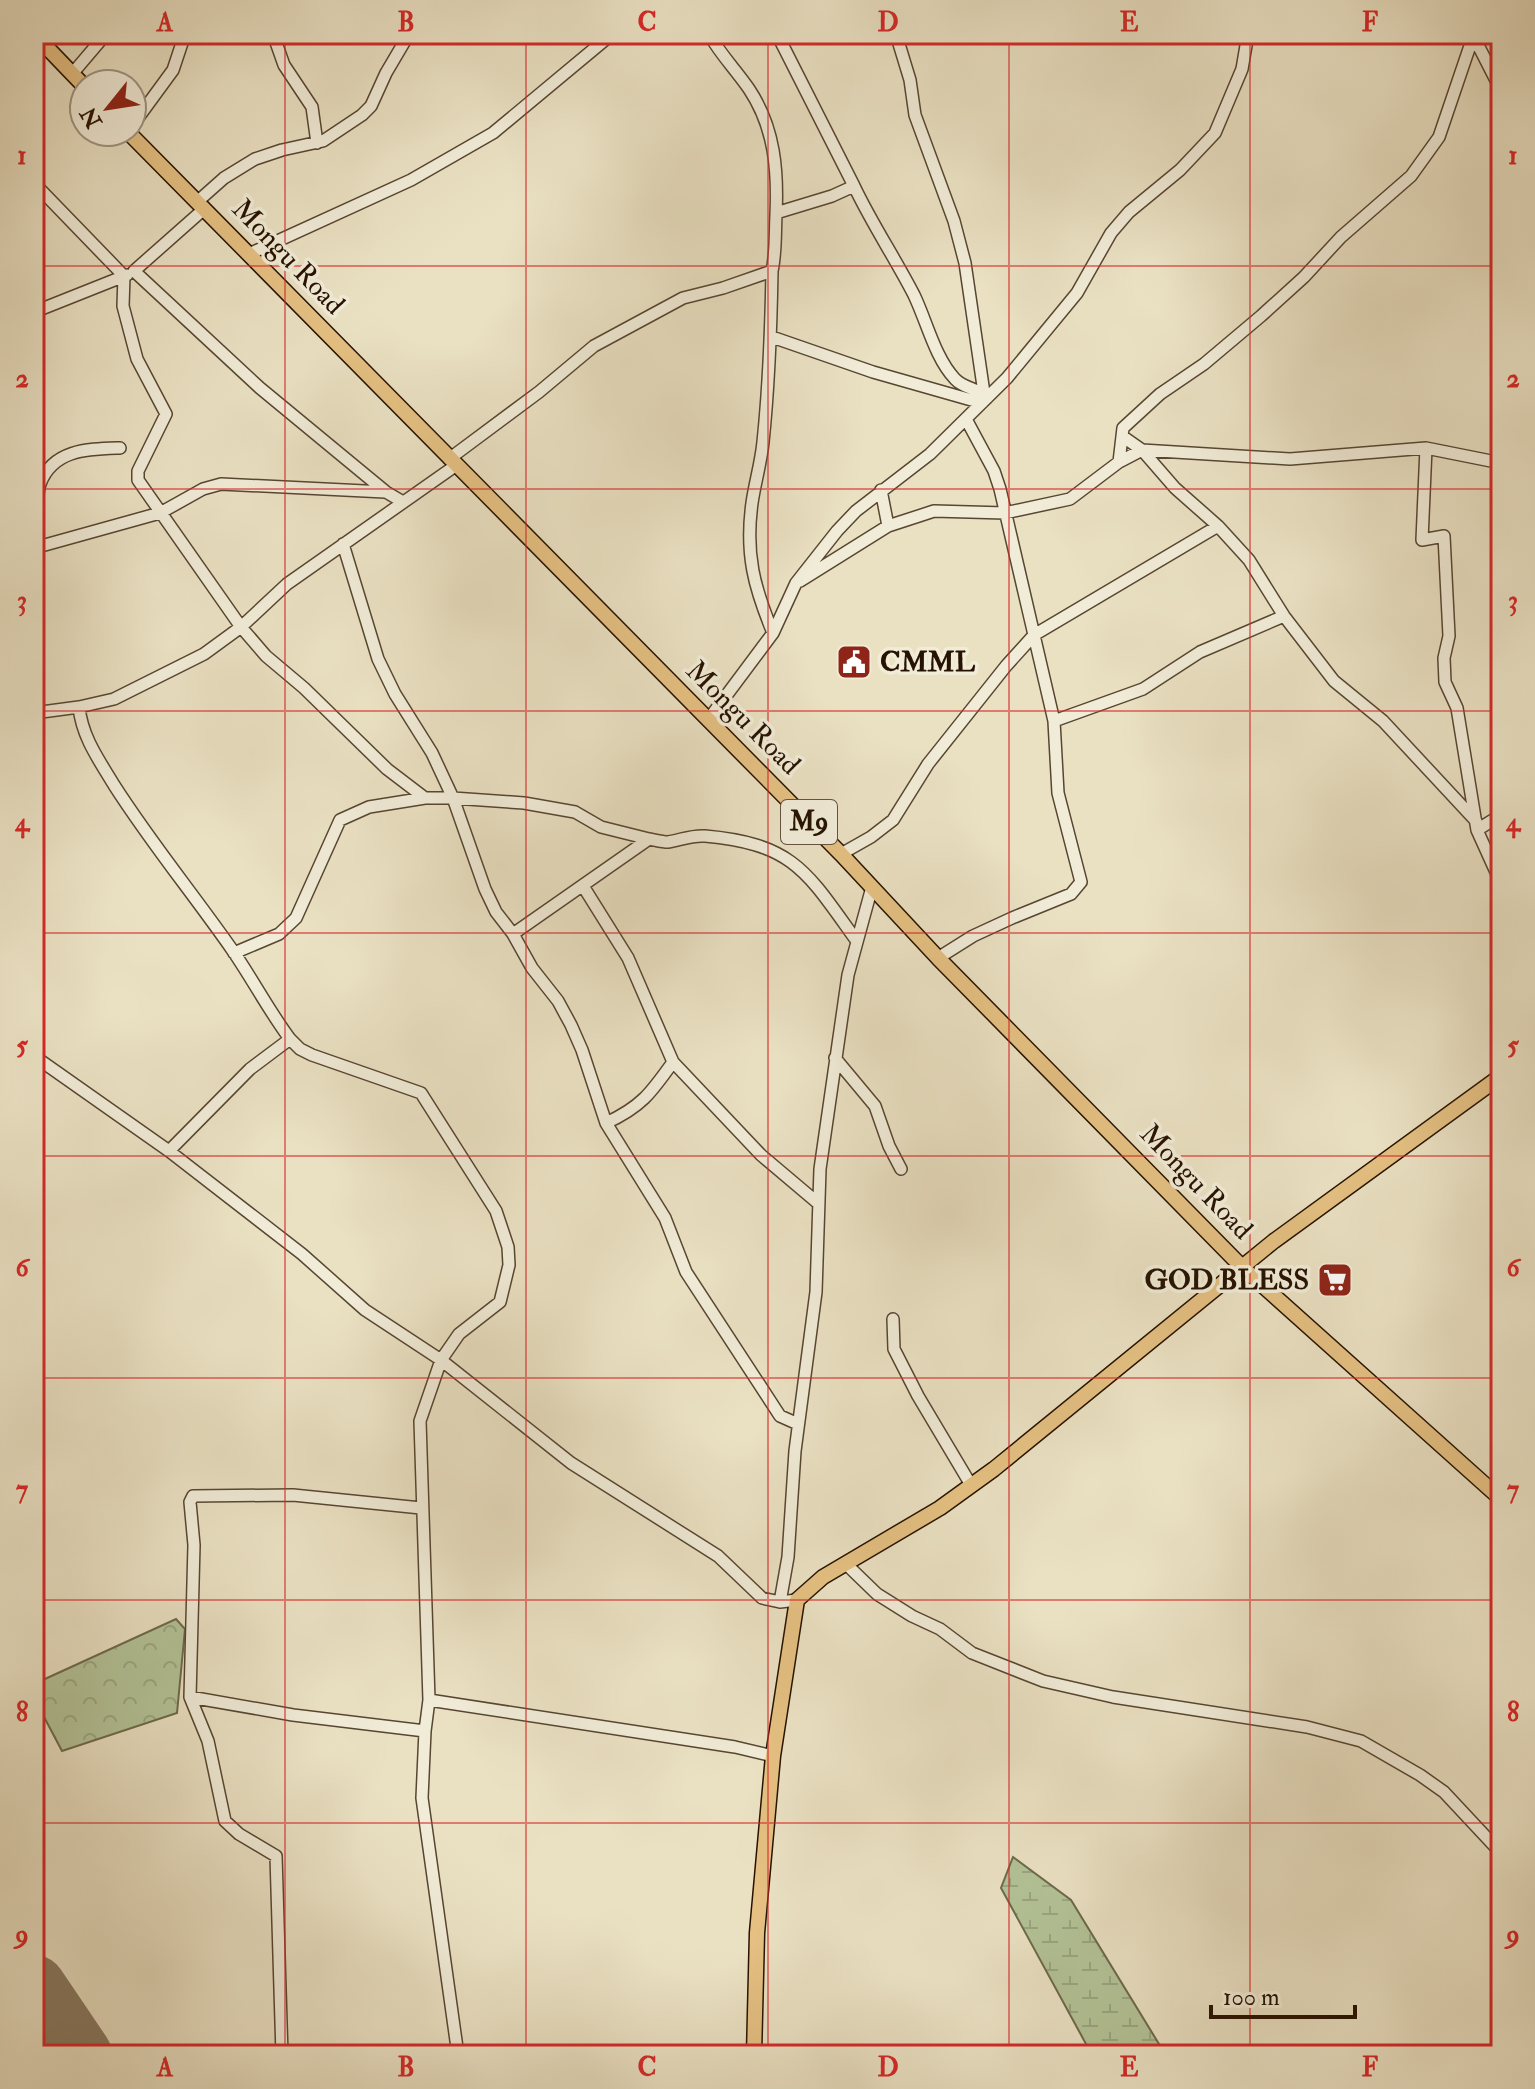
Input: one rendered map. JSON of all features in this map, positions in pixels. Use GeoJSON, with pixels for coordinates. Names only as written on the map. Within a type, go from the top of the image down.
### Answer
{"type":"FeatureCollection","features":[{"type":"Feature","properties":{"kind":"main road"},"geometry":{"type":"LineString","coordinates":[[35,36],[68,70]]}},
{"type":"Feature","properties":{"kind":"main road","name":"Mongu Road"},"geometry":{"type":"LineString","coordinates":[[144,148],[841,854],[938,958],[1242,1267],[1501,1499]]}},
{"type":"Feature","properties":{"kind":"main road"},"geometry":{"type":"LineString","coordinates":[[754,2055],[757,1933],[773,1756],[797,1600],[815,1583],[845,1563],[940,1508],[971,1485],[1064,1414],[1242,1267],[1501,1076]]}},
{"type":"Feature","properties":{"kind":"street"},"geometry":{"type":"LineString","coordinates":[[77,68],[106,34]]}},
{"type":"Feature","properties":{"kind":"street"},"geometry":{"type":"LineString","coordinates":[[148,104],[173,70],[185,34]]}},
{"type":"Feature","properties":{"kind":"street"},"geometry":{"type":"LineString","coordinates":[[273,34],[284,65],[312,107],[317,143]]}},
{"type":"Feature","properties":{"kind":"street"},"geometry":{"type":"LineString","coordinates":[[34,312],[129,274],[201,205],[224,178],[255,159],[328,139],[371,106],[379,85],[409,34]]}},
{"type":"Feature","properties":{"kind":"street"},"geometry":{"type":"LineString","coordinates":[[249,254],[411,180],[493,133],[612,34]]}},
{"type":"Feature","properties":{"kind":"street"},"geometry":{"type":"LineString","coordinates":[[709,34],[751,91],[766,120],[778,184],[772,271],[772,337],[763,447],[752,501],[751,526],[752,574],[773,633]]}},
{"type":"Feature","properties":{"kind":"street"},"geometry":{"type":"LineString","coordinates":[[777,34],[949,370],[964,386],[984,398]]}},
{"type":"Feature","properties":{"kind":"street"},"geometry":{"type":"LineString","coordinates":[[896,34],[910,80],[915,115],[954,221],[965,263],[984,398]]}},
{"type":"Feature","properties":{"kind":"street"},"geometry":{"type":"LineString","coordinates":[[708,720],[773,633],[796,583],[837,531],[881,490],[930,454],[1026,358],[1077,293],[1111,233],[1129,212],[1180,170],[1215,133],[1242,69],[1248,34]]}},
{"type":"Feature","properties":{"kind":"street"},"geometry":{"type":"LineString","coordinates":[[1457,34],[1473,38],[1501,90]]}},
{"type":"Feature","properties":{"kind":"street"},"geometry":{"type":"LineString","coordinates":[[1119,462],[1123,428],[1160,394],[1204,364],[1261,316],[1341,237],[1411,176],[1439,137],[1473,38]]}},
{"type":"Feature","properties":{"kind":"street"},"geometry":{"type":"LineString","coordinates":[[34,183],[129,274],[260,388],[386,492],[403,502]]}},
{"type":"Feature","properties":{"kind":"street"},"geometry":{"type":"LineString","coordinates":[[776,213],[854,186]]}},
{"type":"Feature","properties":{"kind":"street"},"geometry":{"type":"LineString","coordinates":[[34,713],[114,699],[204,654],[241,627],[287,584],[403,502],[594,346],[683,298],[772,271]]}},
{"type":"Feature","properties":{"kind":"street"},"geometry":{"type":"LineString","coordinates":[[129,274],[123,306],[137,359],[166,414],[136,476],[241,627],[266,656],[304,688],[387,769],[425,798]]}},
{"type":"Feature","properties":{"kind":"street"},"geometry":{"type":"LineString","coordinates":[[772,337],[859,368],[984,398]]}},
{"type":"Feature","properties":{"kind":"street"},"geometry":{"type":"LineString","coordinates":[[938,958],[986,930],[1071,894],[1081,882],[1058,793],[1054,721],[1005,513],[994,471],[966,419]]}},
{"type":"Feature","properties":{"kind":"street"},"geometry":{"type":"LineString","coordinates":[[1122,436],[1142,450],[1175,488],[1218,526],[1249,560],[1284,616],[1334,681],[1383,721],[1476,825]]}},
{"type":"Feature","properties":{"kind":"street"},"geometry":{"type":"LineString","coordinates":[[34,508],[40,484],[54,461],[73,452],[120,448]]}},
{"type":"Feature","properties":{"kind":"street"},"geometry":{"type":"LineString","coordinates":[[796,583],[888,526],[934,511],[1005,513],[1070,499],[1119,462],[1142,450],[1290,459],[1426,448],[1501,463]]}},
{"type":"Feature","properties":{"kind":"street"},"geometry":{"type":"LineString","coordinates":[[1426,448],[1422,540],[1444,536],[1449,636],[1444,658],[1445,682],[1457,708],[1476,825],[1501,883]]}},
{"type":"Feature","properties":{"kind":"street"},"geometry":{"type":"LineString","coordinates":[[34,548],[160,513],[203,489],[221,484],[386,492]]}},
{"type":"Feature","properties":{"kind":"street"},"geometry":{"type":"LineString","coordinates":[[881,490],[888,526]]}},
{"type":"Feature","properties":{"kind":"street"},"geometry":{"type":"LineString","coordinates":[[841,854],[893,820],[928,764],[1034,635],[1218,526]]}},
{"type":"Feature","properties":{"kind":"street"},"geometry":{"type":"LineString","coordinates":[[343,544],[378,659],[395,694],[432,753],[453,798],[496,912],[513,934],[532,968],[558,1001],[571,1025],[606,1123],[665,1218],[686,1272],[780,1416],[798,1424]]}},
{"type":"Feature","properties":{"kind":"street"},"geometry":{"type":"LineString","coordinates":[[1054,721],[1143,689],[1190,658],[1284,616]]}},
{"type":"Feature","properties":{"kind":"street"},"geometry":{"type":"LineString","coordinates":[[79,707],[93,751],[290,1039],[312,1055],[421,1093],[496,1211],[508,1247],[509,1265],[500,1302],[459,1334],[441,1360],[420,1421],[429,1700],[422,1798],[458,2055]]}},
{"type":"Feature","properties":{"kind":"street"},"geometry":{"type":"LineString","coordinates":[[234,953],[279,934],[296,918],[340,820],[369,807],[425,798],[524,803],[575,812],[601,827],[649,839],[665,842],[703,836],[742,841],[776,851],[811,879],[856,940]]}},
{"type":"Feature","properties":{"kind":"street"},"geometry":{"type":"LineString","coordinates":[[1476,825],[1501,815]]}},
{"type":"Feature","properties":{"kind":"street"},"geometry":{"type":"LineString","coordinates":[[513,934],[649,839]]}},
{"type":"Feature","properties":{"kind":"street"},"geometry":{"type":"LineString","coordinates":[[583,886],[628,958],[673,1062],[761,1155],[819,1204]]}},
{"type":"Feature","properties":{"kind":"street"},"geometry":{"type":"LineString","coordinates":[[780,1602],[788,1557],[798,1424],[816,1292],[820,1169],[835,1058],[856,940],[872,887]]}},
{"type":"Feature","properties":{"kind":"street"},"geometry":{"type":"LineString","coordinates":[[169,1151],[250,1069],[290,1039]]}},
{"type":"Feature","properties":{"kind":"street"},"geometry":{"type":"LineString","coordinates":[[34,1056],[169,1151],[302,1254],[365,1310],[441,1360],[571,1463],[718,1556],[762,1598],[780,1602],[797,1600]]}},
{"type":"Feature","properties":{"kind":"street"},"geometry":{"type":"LineString","coordinates":[[835,1058],[875,1106],[901,1169]]}},
{"type":"Feature","properties":{"kind":"street"},"geometry":{"type":"LineString","coordinates":[[606,1123],[633,1111],[673,1062]]}},
{"type":"Feature","properties":{"kind":"street"},"geometry":{"type":"LineString","coordinates":[[893,1319],[894,1349],[971,1485]]}},
{"type":"Feature","properties":{"kind":"street"},"geometry":{"type":"LineString","coordinates":[[282,2055],[276,1856],[239,1834],[225,1821],[208,1741],[190,1697],[194,1545],[190,1502],[193,1496],[281,1495],[421,1508]]}},
{"type":"Feature","properties":{"kind":"street"},"geometry":{"type":"LineString","coordinates":[[845,1563],[877,1594],[940,1629],[972,1653],[1043,1681],[1113,1697],[1318,1729],[1361,1741],[1444,1792],[1501,1853]]}},
{"type":"Feature","properties":{"kind":"street"},"geometry":{"type":"LineString","coordinates":[[190,1697],[293,1715],[425,1731]]}},
{"type":"Feature","properties":{"kind":"street"},"geometry":{"type":"LineString","coordinates":[[429,1700],[735,1747],[773,1756]]}},
{"type":"Feature","properties":{"kind":"green space"},"geometry":{"type":"Polygon","coordinates":[[[176,1619],[185,1629],[177,1713],[62,1751],[34,1698],[34,1684],[176,1619]]]}},
{"type":"Feature","properties":{"kind":"green space"},"geometry":{"type":"Polygon","coordinates":[[[1013,1857],[1071,1900],[1159,2044],[1173,2055],[1092,2055],[1001,1888],[1013,1857]]]}},
{"type":"Feature","properties":{"kind":"taxiway"},"geometry":{"type":"LineString","coordinates":[[34,2000],[40,1996]]}},
{"type":"Feature","properties":{"kind":"runway"},"geometry":{"type":"LineString","coordinates":[[34,1987],[80,2055]]}},
{"type":"Feature","properties":{"kind":"place","name":"CMML"},"geometry":{"type":"Point","coordinates":[854,662]}},
{"type":"Feature","properties":{"kind":"place","name":"GOD BLESS"},"geometry":{"type":"Point","coordinates":[1335,1280]}}]}
